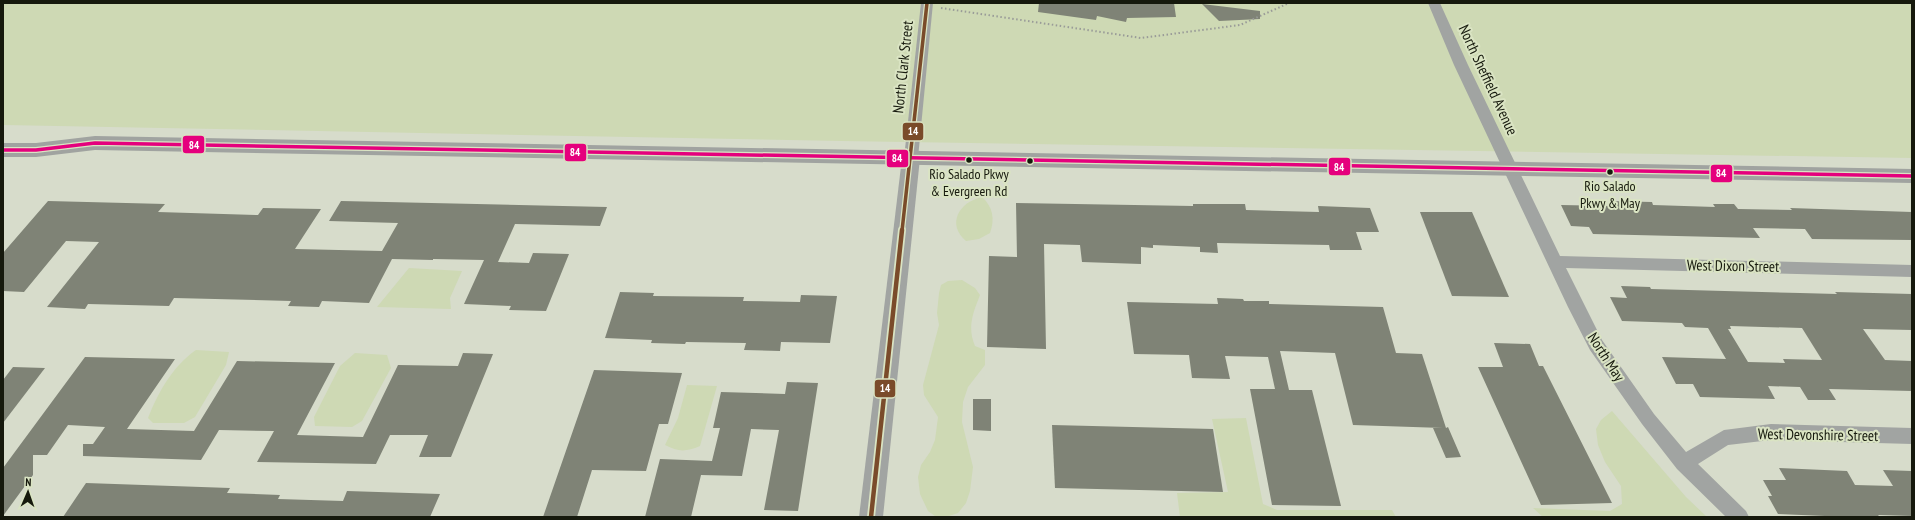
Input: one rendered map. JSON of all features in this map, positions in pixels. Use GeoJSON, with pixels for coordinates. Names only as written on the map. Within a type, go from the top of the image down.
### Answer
{"type":"FeatureCollection","features":[{"type":"Feature","properties":{"kind":"main road"},"geometry":{"type":"LineString","coordinates":[[3,135],[50,136],[95,143],[1512,171],[1912,176]]}},
{"type":"Feature","properties":{"kind":"main road"},"geometry":{"type":"LineString","coordinates":[[3,150],[36,150],[95,143]]}},
{"type":"Feature","properties":{"kind":"street","name":"North Sheffield Avenue"},"geometry":{"type":"LineString","coordinates":[[1434,3],[1512,171]]}},
{"type":"Feature","properties":{"kind":"street","name":"North Clark Street"},"geometry":{"type":"LineString","coordinates":[[911,158],[926,4]]}},
{"type":"Feature","properties":{"kind":"street"},"geometry":{"type":"LineString","coordinates":[[871,517],[911,158]]}},
{"type":"Feature","properties":{"kind":"street","name":"North May"},"geometry":{"type":"LineString","coordinates":[[1512,171],[1596,345],[1648,419],[1684,463],[1739,517]]}},
{"type":"Feature","properties":{"kind":"street","name":"West Dixon Street"},"geometry":{"type":"LineString","coordinates":[[1555,262],[1912,271]]}},
{"type":"Feature","properties":{"kind":"street","name":"West Devonshire Street"},"geometry":{"type":"LineString","coordinates":[[1684,463],[1724,438],[1771,432],[1912,436]]}},
{"type":"Feature","properties":{"kind":"path"},"geometry":{"type":"LineString","coordinates":[[926,4],[1141,38],[1240,25],[1289,3]]}},
{"type":"Feature","properties":{"kind":"green space"},"geometry":{"type":"Polygon","coordinates":[[[3,3],[1912,3],[1912,158],[841,141],[3,125],[3,3]]]}},
{"type":"Feature","properties":{"kind":"green space"},"geometry":{"type":"Polygon","coordinates":[[[982,197],[991,209],[993,218],[992,228],[990,233],[979,239],[966,241],[957,228],[956,221],[958,214],[967,204],[982,197]]]}},
{"type":"Feature","properties":{"kind":"green space"},"geometry":{"type":"Polygon","coordinates":[[[409,268],[462,271],[450,298],[451,309],[377,307],[409,268]]]}},
{"type":"Feature","properties":{"kind":"green space"},"geometry":{"type":"Polygon","coordinates":[[[962,280],[975,288],[980,295],[973,314],[971,333],[975,346],[985,350],[985,365],[968,387],[963,402],[962,422],[973,467],[970,491],[966,503],[958,513],[946,517],[935,516],[928,511],[920,494],[918,477],[921,465],[930,452],[935,440],[938,417],[924,395],[923,385],[939,325],[937,313],[941,285],[948,281],[962,280]]]}},
{"type":"Feature","properties":{"kind":"green space"},"geometry":{"type":"Polygon","coordinates":[[[196,350],[229,352],[226,365],[195,417],[184,423],[153,423],[148,418],[156,399],[167,380],[180,364],[196,350]]]}},
{"type":"Feature","properties":{"kind":"green space"},"geometry":{"type":"Polygon","coordinates":[[[355,353],[387,355],[391,368],[362,421],[352,427],[315,426],[314,417],[340,366],[355,353]]]}},
{"type":"Feature","properties":{"kind":"green space"},"geometry":{"type":"Polygon","coordinates":[[[687,385],[717,386],[700,446],[686,450],[678,450],[665,445],[678,418],[687,385]]]}},
{"type":"Feature","properties":{"kind":"green space"},"geometry":{"type":"Polygon","coordinates":[[[1612,411],[1686,497],[1707,517],[1543,517],[1533,508],[1610,511],[1622,504],[1621,486],[1605,462],[1598,445],[1596,429],[1601,420],[1612,411]]]}},
{"type":"Feature","properties":{"kind":"green space"},"geometry":{"type":"Polygon","coordinates":[[[1246,418],[1263,504],[1277,510],[1392,510],[1396,517],[1180,517],[1177,493],[1228,492],[1212,419],[1246,418]]]}},
{"type":"Feature","properties":{"kind":"building"},"geometry":{"type":"Polygon","coordinates":[[[1039,3],[1174,3],[1176,17],[1127,18],[1126,22],[1097,16],[1096,20],[1038,12],[1039,3]]]}},
{"type":"Feature","properties":{"kind":"building"},"geometry":{"type":"Polygon","coordinates":[[[1202,4],[1260,11],[1260,19],[1219,21],[1202,4]]]}},
{"type":"Feature","properties":{"kind":"building"},"geometry":{"type":"Polygon","coordinates":[[[48,201],[165,204],[158,212],[258,215],[263,208],[321,209],[295,249],[382,251],[398,223],[329,221],[341,201],[607,207],[600,226],[515,224],[498,262],[529,263],[533,253],[569,254],[546,311],[509,310],[511,306],[464,304],[484,260],[433,259],[392,259],[369,303],[322,301],[319,307],[288,306],[291,301],[174,298],[169,306],[88,304],[85,309],[47,307],[99,242],[66,241],[24,292],[3,291],[3,253],[48,201]]]}},
{"type":"Feature","properties":{"kind":"building"},"geometry":{"type":"Polygon","coordinates":[[[1609,201],[1652,202],[1653,205],[1715,207],[1713,204],[1734,204],[1738,209],[1792,210],[1790,208],[1912,212],[1912,240],[1812,239],[1805,229],[1753,228],[1760,238],[1593,234],[1589,227],[1571,226],[1561,205],[1612,206],[1609,201]]]}},
{"type":"Feature","properties":{"kind":"building"},"geometry":{"type":"Polygon","coordinates":[[[1016,203],[1193,206],[1193,204],[1245,204],[1246,210],[1319,212],[1318,206],[1370,208],[1379,232],[1356,232],[1362,250],[1330,250],[1329,245],[1217,243],[1218,253],[1200,252],[1200,247],[1153,245],[1153,248],[1141,247],[1141,264],[1082,262],[1080,245],[1044,244],[1046,349],[987,347],[989,256],[1017,257],[1016,203]]]}},
{"type":"Feature","properties":{"kind":"building"},"geometry":{"type":"Polygon","coordinates":[[[1420,212],[1472,212],[1509,297],[1452,296],[1420,212]]]}},
{"type":"Feature","properties":{"kind":"building"},"geometry":{"type":"Polygon","coordinates":[[[1621,286],[1650,287],[1651,289],[1837,294],[1835,292],[1912,294],[1912,330],[1863,329],[1885,360],[1912,361],[1912,391],[1829,389],[1836,400],[1808,400],[1800,387],[1768,386],[1775,399],[1700,397],[1693,384],[1676,384],[1662,357],[1726,359],[1708,328],[1685,327],[1682,323],[1622,321],[1610,297],[1627,298],[1621,286]],[[1730,326],[1731,329],[1728,329],[1748,362],[1785,363],[1783,359],[1822,360],[1802,328],[1730,326]]]}},
{"type":"Feature","properties":{"kind":"building"},"geometry":{"type":"Polygon","coordinates":[[[620,292],[654,293],[653,296],[744,297],[743,301],[800,302],[801,295],[837,296],[830,343],[781,342],[780,351],[744,350],[746,343],[651,343],[652,340],[605,338],[620,292]]]}},
{"type":"Feature","properties":{"kind":"building"},"geometry":{"type":"Polygon","coordinates":[[[1217,298],[1243,299],[1244,301],[1269,301],[1269,304],[1383,307],[1396,353],[1422,354],[1446,428],[1448,427],[1461,457],[1446,458],[1433,428],[1443,428],[1353,425],[1335,353],[1280,351],[1289,390],[1312,390],[1341,506],[1272,505],[1250,389],[1275,389],[1268,357],[1225,356],[1230,379],[1192,378],[1189,355],[1134,354],[1127,302],[1218,304],[1217,298]]]}},
{"type":"Feature","properties":{"kind":"building"},"geometry":{"type":"Polygon","coordinates":[[[1494,343],[1530,344],[1539,366],[1543,366],[1612,503],[1541,505],[1478,367],[1503,367],[1494,343]]]}},
{"type":"Feature","properties":{"kind":"building"},"geometry":{"type":"Polygon","coordinates":[[[463,353],[493,354],[451,457],[419,457],[428,435],[390,435],[376,464],[257,462],[274,431],[219,430],[201,460],[83,456],[83,444],[93,444],[105,427],[68,425],[47,455],[33,455],[33,475],[3,516],[3,468],[85,357],[175,359],[127,429],[194,431],[237,361],[335,363],[297,435],[363,437],[398,365],[458,366],[463,353]]]}},
{"type":"Feature","properties":{"kind":"building"},"geometry":{"type":"Polygon","coordinates":[[[13,367],[45,368],[3,423],[3,380],[13,367]]]}},
{"type":"Feature","properties":{"kind":"building"},"geometry":{"type":"Polygon","coordinates":[[[594,370],[682,373],[668,424],[659,424],[646,471],[592,470],[577,517],[543,517],[594,370]]]}},
{"type":"Feature","properties":{"kind":"building"},"geometry":{"type":"Polygon","coordinates":[[[787,382],[818,383],[798,511],[764,510],[779,430],[751,429],[742,476],[701,475],[691,517],[645,517],[660,459],[712,461],[720,428],[713,428],[721,392],[785,394],[787,382]]]}},
{"type":"Feature","properties":{"kind":"building"},"geometry":{"type":"Polygon","coordinates":[[[973,399],[991,399],[991,431],[973,430],[973,399]]]}},
{"type":"Feature","properties":{"kind":"building"},"geometry":{"type":"Polygon","coordinates":[[[1052,425],[1213,429],[1223,492],[1055,488],[1052,425]]]}},
{"type":"Feature","properties":{"kind":"building"},"geometry":{"type":"Polygon","coordinates":[[[1779,468],[1847,471],[1855,485],[1893,486],[1883,470],[1912,471],[1912,516],[1878,515],[1880,517],[1848,517],[1778,514],[1768,496],[1772,496],[1763,480],[1786,480],[1779,468]]]}},
{"type":"Feature","properties":{"kind":"building"},"geometry":{"type":"Polygon","coordinates":[[[86,483],[230,488],[227,493],[280,495],[278,499],[343,501],[347,491],[440,494],[430,517],[63,517],[86,483]]]}},
{"type":"Feature","properties":{"kind":"transit line","name":"14"},"geometry":{"type":"LineString","coordinates":[[871,517],[927,3]]}},
{"type":"Feature","properties":{"kind":"transit line","name":"84"},"geometry":{"type":"LineString","coordinates":[[3,150],[36,150],[95,143],[1230,165],[1912,176]]}},
{"type":"Feature","properties":{"kind":"place","name":"Rio Salado Pkwy & Evergreen Rd"},"geometry":{"type":"Point","coordinates":[969,160]}},
{"type":"Feature","properties":{"kind":"place","name":"Rio Salado Pkwy & May"},"geometry":{"type":"Point","coordinates":[1610,172]}}]}
